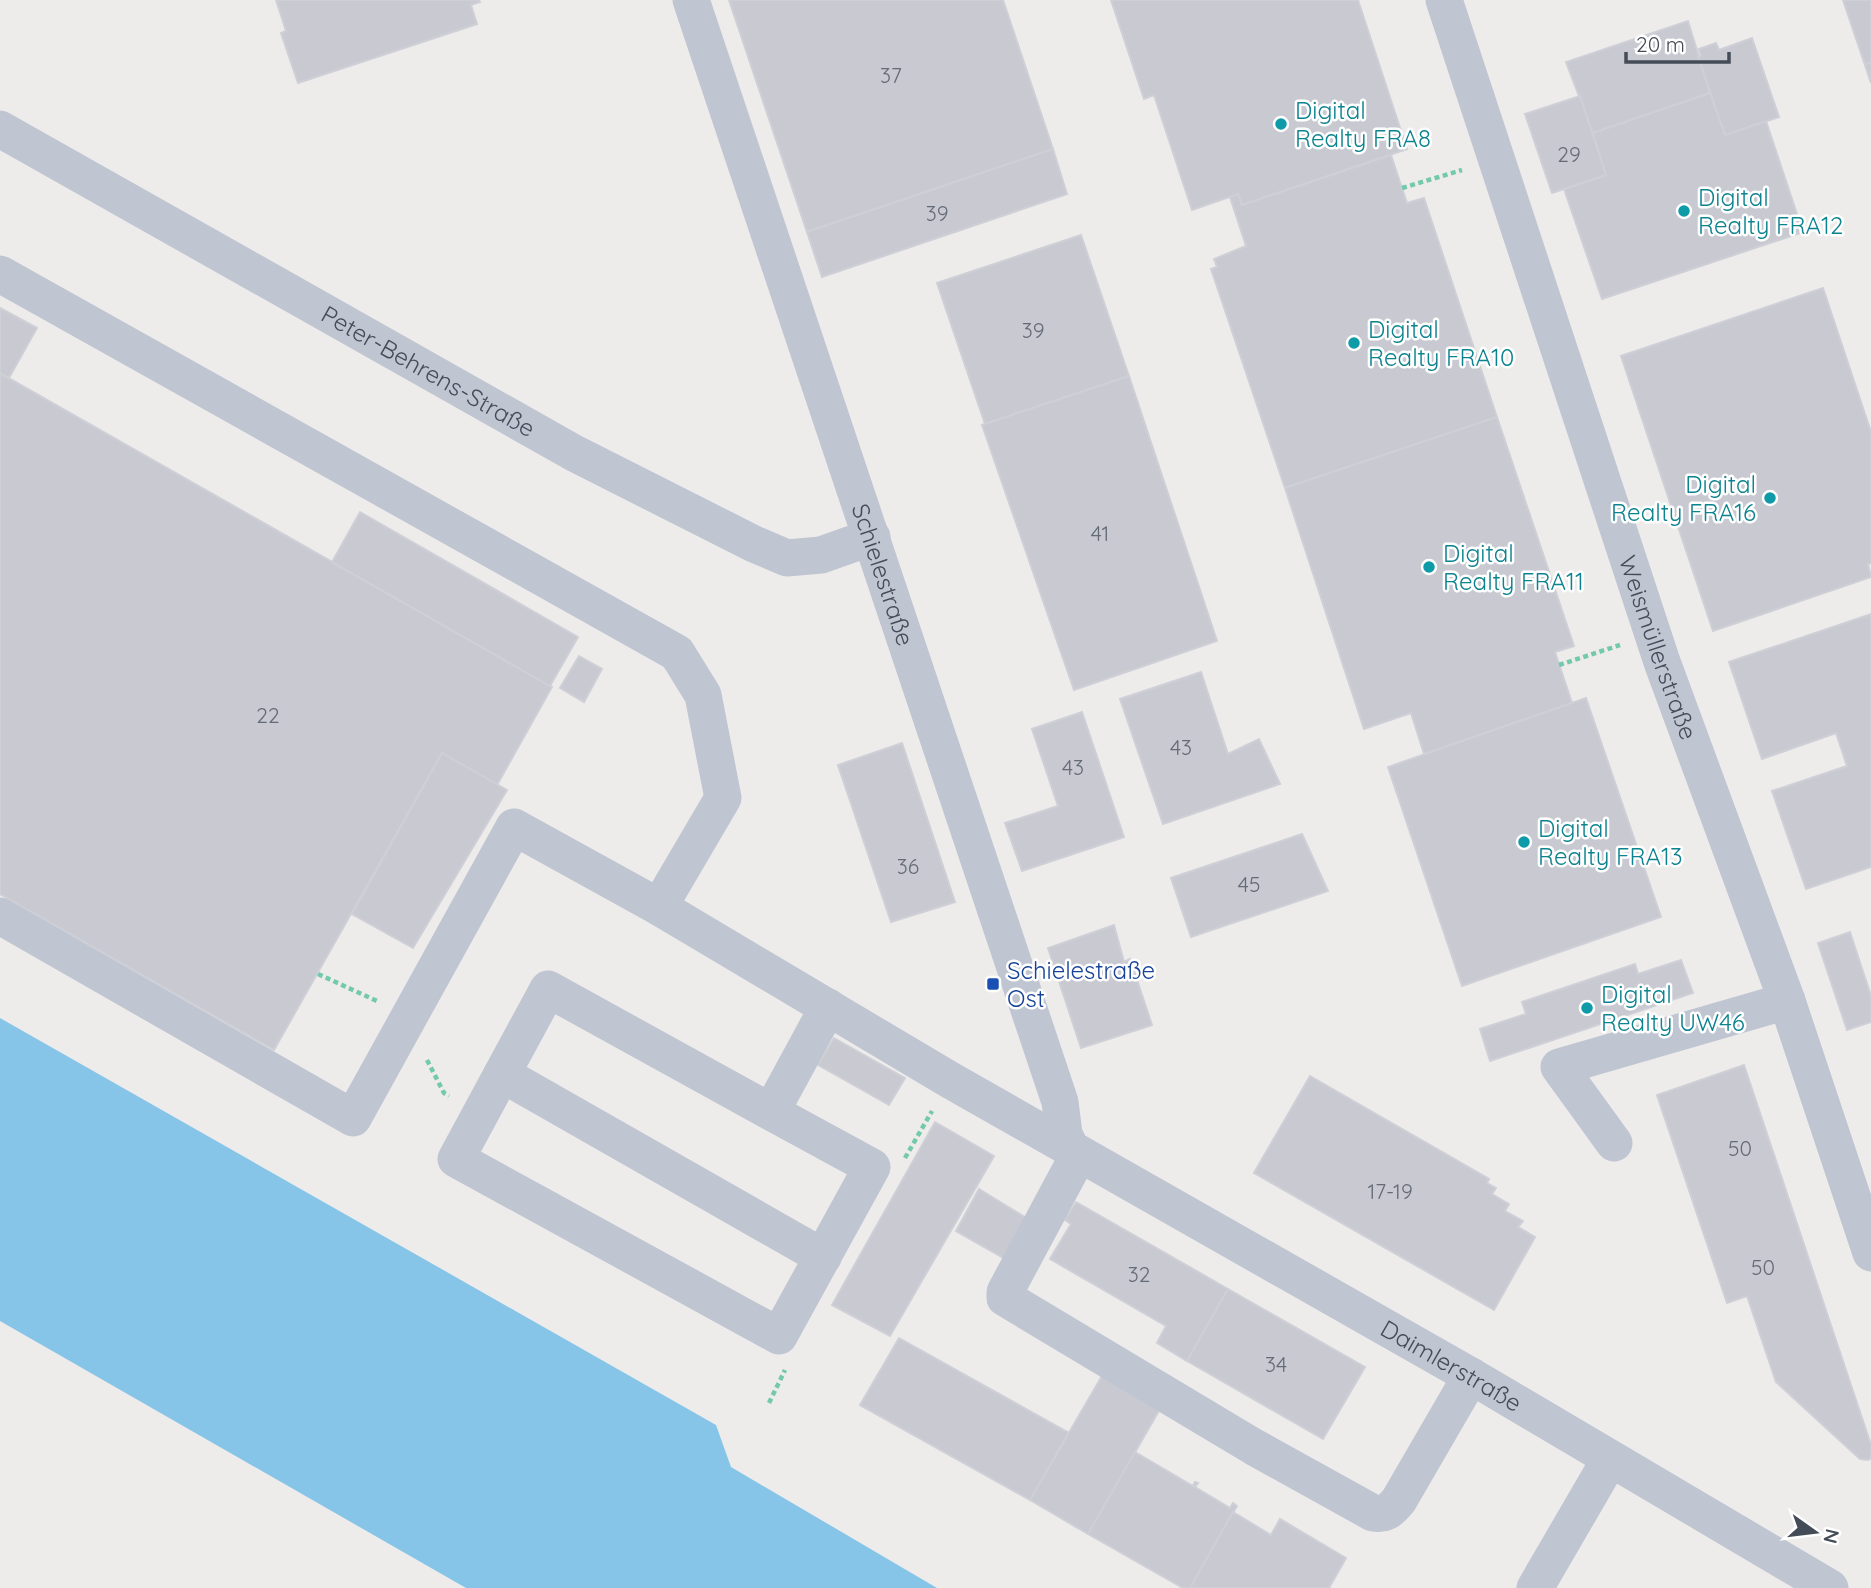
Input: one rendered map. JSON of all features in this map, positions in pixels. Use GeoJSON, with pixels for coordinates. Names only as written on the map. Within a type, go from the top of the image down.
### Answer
{"type":"FeatureCollection","features":[{"type":"Feature","properties":{"kind":"street","name":"Schielestraße"},"geometry":{"type":"LineString","coordinates":[[691,0],[1060,1102],[1064,1135],[1075,1151]]}},
{"type":"Feature","properties":{"kind":"street","name":"Weismüllerstraße"},"geometry":{"type":"LineString","coordinates":[[1444,0],[1655,637],[1787,1001],[1871,1253]]}},
{"type":"Feature","properties":{"kind":"street","name":"Peter-Behrens-Straße"},"geometry":{"type":"LineString","coordinates":[[0,129],[562,446],[754,544],[787,558],[821,555],[872,537]]}},
{"type":"Feature","properties":{"kind":"street"},"geometry":{"type":"LineString","coordinates":[[0,274],[677,653],[703,695],[723,798],[659,907]]}},
{"type":"Feature","properties":{"kind":"street","name":"Daimlerstraße"},"geometry":{"type":"LineString","coordinates":[[0,916],[353,1118],[514,827],[659,907],[1075,1151],[1471,1376],[1610,1459],[1784,1577],[1830,1588]]}},
{"type":"Feature","properties":{"kind":"street"},"geometry":{"type":"LineString","coordinates":[[548,989],[771,1112],[872,1167],[779,1336],[456,1159],[548,989]]}},
{"type":"Feature","properties":{"kind":"street"},"geometry":{"type":"LineString","coordinates":[[1614,1143],[1559,1067],[1787,1001]]}},
{"type":"Feature","properties":{"kind":"street"},"geometry":{"type":"LineString","coordinates":[[771,1112],[828,1007]]}},
{"type":"Feature","properties":{"kind":"street"},"geometry":{"type":"LineString","coordinates":[[502,1074],[823,1257]]}},
{"type":"Feature","properties":{"kind":"street"},"geometry":{"type":"LineString","coordinates":[[1075,1151],[1005,1292],[1005,1298],[1254,1447],[1373,1513],[1381,1514],[1390,1511],[1399,1500],[1471,1376]]}},
{"type":"Feature","properties":{"kind":"street"},"geometry":{"type":"LineString","coordinates":[[1535,1588],[1610,1459]]}},
{"type":"Feature","properties":{"kind":"path"},"geometry":{"type":"LineString","coordinates":[[1402,188],[1495,157]]}},
{"type":"Feature","properties":{"kind":"path"},"geometry":{"type":"LineString","coordinates":[[1559,665],[1655,637]]}},
{"type":"Feature","properties":{"kind":"water"},"geometry":{"type":"Polygon","coordinates":[[[0,1018],[716,1425],[731,1467],[937,1588],[466,1588],[0,1321],[0,1018]]]}},
{"type":"Feature","properties":{"kind":"building"},"geometry":{"type":"Polygon","coordinates":[[[276,0],[480,2],[471,5],[477,24],[298,83],[281,33],[286,31],[276,0]]]}},
{"type":"Feature","properties":{"kind":"building"},"geometry":{"type":"Polygon","coordinates":[[[729,0],[1003,0],[1053,149],[807,232],[729,0]]]}},
{"type":"Feature","properties":{"kind":"building","name":"Digital Realty FRA8"},"geometry":{"type":"Polygon","coordinates":[[[1111,0],[1358,0],[1407,149],[1242,205],[1238,194],[1192,210],[1154,95],[1144,99],[1111,0]]]}},
{"type":"Feature","properties":{"kind":"building"},"geometry":{"type":"Polygon","coordinates":[[[1843,0],[1871,0],[1871,62],[1865,65],[1843,0]]]}},
{"type":"Feature","properties":{"kind":"building"},"geometry":{"type":"Polygon","coordinates":[[[1688,21],[1710,93],[1593,133],[1566,62],[1688,21]]]}},
{"type":"Feature","properties":{"kind":"building"},"geometry":{"type":"Polygon","coordinates":[[[1752,38],[1779,117],[1725,135],[1698,57],[1701,56],[1699,49],[1716,43],[1719,50],[1752,38]]]}},
{"type":"Feature","properties":{"kind":"building"},"geometry":{"type":"Polygon","coordinates":[[[1871,62],[1871,83],[1865,65],[1871,62]]]}},
{"type":"Feature","properties":{"kind":"building","name":"Digital Realty FRA12"},"geometry":{"type":"Polygon","coordinates":[[[1710,93],[1725,135],[1766,121],[1803,232],[1602,299],[1564,189],[1606,175],[1593,133],[1710,93]]]}},
{"type":"Feature","properties":{"kind":"building"},"geometry":{"type":"Polygon","coordinates":[[[1580,96],[1606,175],[1552,193],[1525,114],[1580,96]]]}},
{"type":"Feature","properties":{"kind":"building"},"geometry":{"type":"Polygon","coordinates":[[[1053,149],[1067,194],[822,277],[807,232],[1053,149]]]}},
{"type":"Feature","properties":{"kind":"building","name":"Digital Realty FRA10"},"geometry":{"type":"Polygon","coordinates":[[[1391,155],[1407,203],[1424,198],[1497,417],[1285,488],[1211,269],[1217,267],[1214,259],[1246,246],[1230,197],[1238,194],[1242,205],[1391,155]]]}},
{"type":"Feature","properties":{"kind":"building"},"geometry":{"type":"Polygon","coordinates":[[[1081,235],[1129,376],[985,424],[937,283],[1081,235]]]}},
{"type":"Feature","properties":{"kind":"building","name":"Digital Realty FRA16"},"geometry":{"type":"Polygon","coordinates":[[[1823,288],[1871,432],[1871,563],[1868,564],[1871,577],[1713,631],[1621,356],[1823,288]]]}},
{"type":"Feature","properties":{"kind":"building"},"geometry":{"type":"Polygon","coordinates":[[[0,308],[37,328],[9,378],[0,373],[0,308]]]}},
{"type":"Feature","properties":{"kind":"building"},"geometry":{"type":"Polygon","coordinates":[[[0,373],[552,687],[497,785],[442,753],[274,1050],[0,894],[0,373]]]}},
{"type":"Feature","properties":{"kind":"building"},"geometry":{"type":"Polygon","coordinates":[[[1129,376],[1217,641],[1074,690],[982,425],[1129,376]]]}},
{"type":"Feature","properties":{"kind":"building","name":"Digital Realty FRA11"},"geometry":{"type":"Polygon","coordinates":[[[1497,417],[1574,646],[1555,652],[1572,703],[1424,754],[1411,713],[1364,729],[1285,488],[1497,417]]]}},
{"type":"Feature","properties":{"kind":"building"},"geometry":{"type":"Polygon","coordinates":[[[360,512],[578,637],[550,686],[332,562],[360,512]]]}},
{"type":"Feature","properties":{"kind":"building"},"geometry":{"type":"Polygon","coordinates":[[[1871,614],[1871,867],[1806,889],[1772,791],[1847,766],[1836,733],[1762,759],[1729,662],[1871,614]]]}},
{"type":"Feature","properties":{"kind":"building"},"geometry":{"type":"Polygon","coordinates":[[[579,656],[602,669],[584,702],[560,688],[579,656]]]}},
{"type":"Feature","properties":{"kind":"building"},"geometry":{"type":"Polygon","coordinates":[[[1201,672],[1228,754],[1259,739],[1280,784],[1163,824],[1120,699],[1201,672]]]}},
{"type":"Feature","properties":{"kind":"building","name":"Digital Realty FRA13"},"geometry":{"type":"Polygon","coordinates":[[[1586,698],[1661,917],[1462,986],[1388,767],[1586,698]]]}},
{"type":"Feature","properties":{"kind":"building"},"geometry":{"type":"Polygon","coordinates":[[[1082,712],[1124,837],[1022,871],[1005,823],[1058,806],[1032,729],[1082,712]]]}},
{"type":"Feature","properties":{"kind":"building"},"geometry":{"type":"Polygon","coordinates":[[[902,743],[955,902],[891,922],[838,765],[902,743]]]}},
{"type":"Feature","properties":{"kind":"building"},"geometry":{"type":"Polygon","coordinates":[[[442,753],[507,790],[413,948],[352,914],[442,753]]]}},
{"type":"Feature","properties":{"kind":"building"},"geometry":{"type":"Polygon","coordinates":[[[1302,834],[1328,891],[1191,937],[1171,878],[1302,834]]]}},
{"type":"Feature","properties":{"kind":"building"},"geometry":{"type":"Polygon","coordinates":[[[1114,925],[1124,962],[1130,959],[1152,1025],[1081,1048],[1048,948],[1114,925]]]}},
{"type":"Feature","properties":{"kind":"building"},"geometry":{"type":"Polygon","coordinates":[[[1850,932],[1871,996],[1871,1022],[1847,1030],[1818,943],[1850,932]]]}},
{"type":"Feature","properties":{"kind":"building","name":"Digital Realty UW46"},"geometry":{"type":"Polygon","coordinates":[[[1681,960],[1693,993],[1490,1061],[1480,1029],[1526,1014],[1522,1002],[1635,964],[1638,974],[1681,960]]]}},
{"type":"Feature","properties":{"kind":"building"},"geometry":{"type":"Polygon","coordinates":[[[834,1038],[905,1078],[889,1105],[818,1065],[834,1038]]]}},
{"type":"Feature","properties":{"kind":"building"},"geometry":{"type":"Polygon","coordinates":[[[1744,1065],[1871,1445],[1871,1458],[1868,1460],[1860,1459],[1776,1382],[1747,1296],[1727,1303],[1657,1095],[1744,1065]]]}},
{"type":"Feature","properties":{"kind":"building"},"geometry":{"type":"Polygon","coordinates":[[[1310,1076],[1489,1179],[1487,1183],[1496,1188],[1492,1194],[1509,1204],[1505,1211],[1523,1221],[1518,1227],[1535,1237],[1494,1310],[1254,1173],[1310,1076]]]}},
{"type":"Feature","properties":{"kind":"building"},"geometry":{"type":"Polygon","coordinates":[[[935,1122],[994,1156],[890,1336],[832,1305],[935,1122]]]}},
{"type":"Feature","properties":{"kind":"building"},"geometry":{"type":"Polygon","coordinates":[[[979,1189],[1028,1219],[1005,1259],[956,1231],[979,1189]]]}},
{"type":"Feature","properties":{"kind":"building"},"geometry":{"type":"Polygon","coordinates":[[[1076,1202],[1228,1289],[1187,1361],[1157,1343],[1166,1326],[1050,1259],[1071,1224],[1065,1220],[1076,1202]]]}},
{"type":"Feature","properties":{"kind":"building"},"geometry":{"type":"Polygon","coordinates":[[[1228,1289],[1365,1367],[1323,1439],[1187,1361],[1228,1289]]]}},
{"type":"Feature","properties":{"kind":"building"},"geometry":{"type":"Polygon","coordinates":[[[899,1338],[1069,1433],[1030,1500],[860,1405],[899,1338]]]}},
{"type":"Feature","properties":{"kind":"building"},"geometry":{"type":"Polygon","coordinates":[[[1103,1374],[1161,1407],[1088,1534],[1030,1500],[1103,1374]]]}},
{"type":"Feature","properties":{"kind":"building"},"geometry":{"type":"Polygon","coordinates":[[[1135,1452],[1193,1486],[1195,1482],[1198,1483],[1195,1487],[1230,1508],[1233,1503],[1237,1506],[1190,1588],[1183,1588],[1088,1534],[1135,1452]]]}},
{"type":"Feature","properties":{"kind":"building"},"geometry":{"type":"Polygon","coordinates":[[[1233,1512],[1271,1535],[1280,1519],[1346,1558],[1329,1588],[1190,1588],[1233,1512]]]}},
{"type":"Feature","properties":{"kind":"place","name":"Digital Realty FRA8"},"geometry":{"type":"Point","coordinates":[1281,124]}},
{"type":"Feature","properties":{"kind":"place","name":"Digital Realty FRA12"},"geometry":{"type":"Point","coordinates":[1684,211]}},
{"type":"Feature","properties":{"kind":"place","name":"Digital Realty FRA10"},"geometry":{"type":"Point","coordinates":[1354,343]}},
{"type":"Feature","properties":{"kind":"place","name":"Digital Realty FRA16"},"geometry":{"type":"Point","coordinates":[1770,498]}},
{"type":"Feature","properties":{"kind":"place","name":"Digital Realty FRA11"},"geometry":{"type":"Point","coordinates":[1429,567]}},
{"type":"Feature","properties":{"kind":"place","name":"Digital Realty FRA13"},"geometry":{"type":"Point","coordinates":[1524,842]}},
{"type":"Feature","properties":{"kind":"place","name":"Schielestraße Ost"},"geometry":{"type":"Point","coordinates":[993,984]}},
{"type":"Feature","properties":{"kind":"place","name":"Digital Realty UW46"},"geometry":{"type":"Point","coordinates":[1587,1008]}}]}
